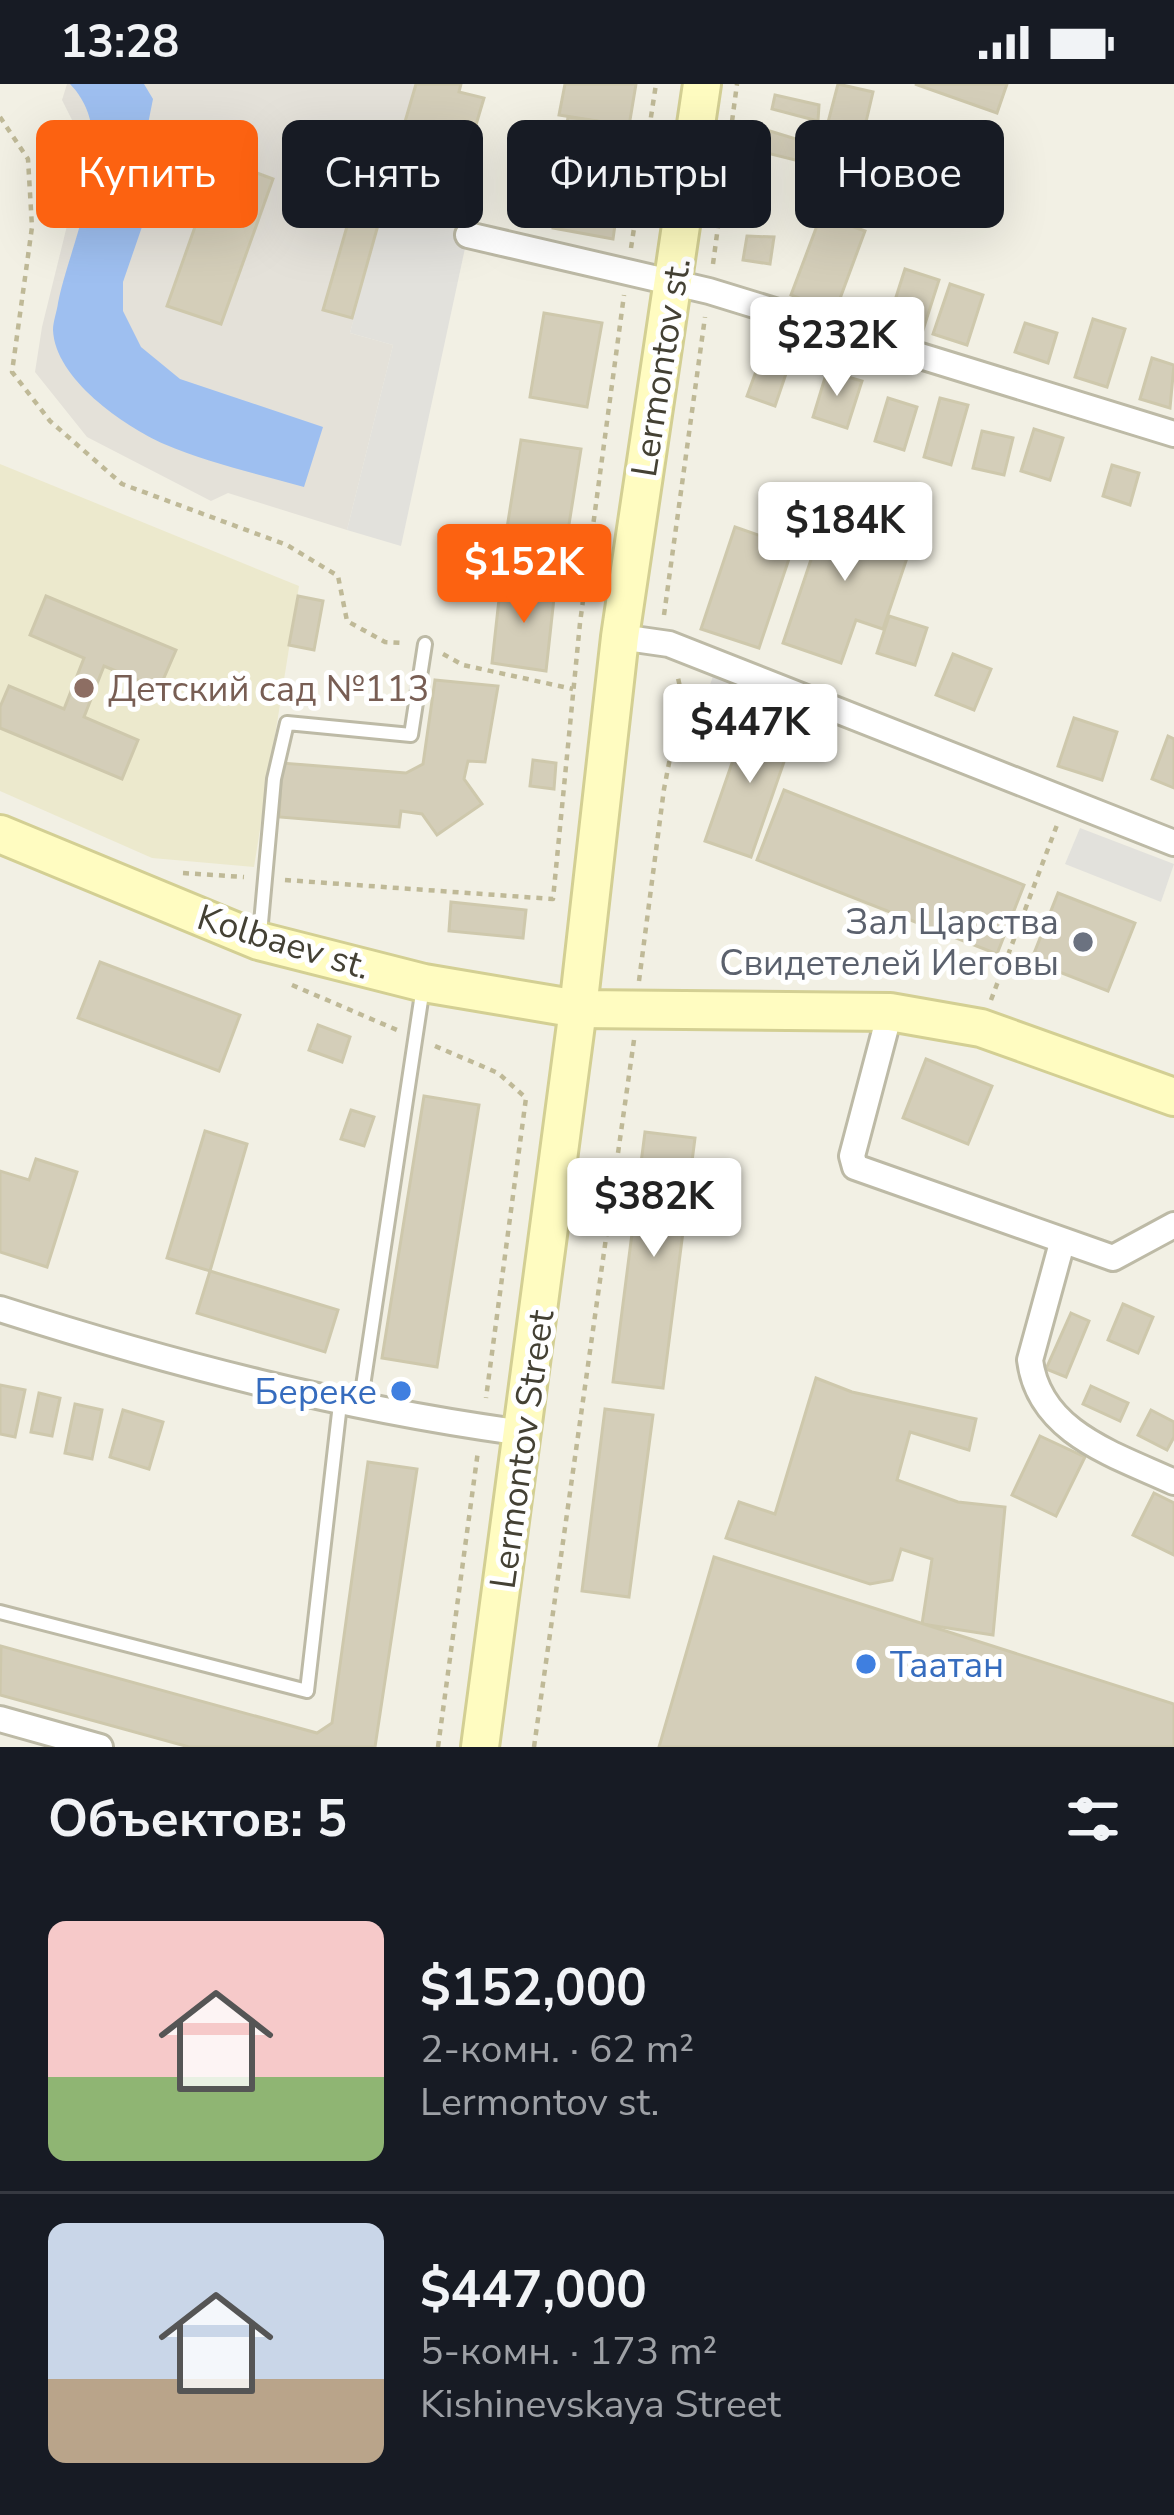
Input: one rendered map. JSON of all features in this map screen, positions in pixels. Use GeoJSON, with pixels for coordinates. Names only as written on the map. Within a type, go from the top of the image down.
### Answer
{"type":"FeatureCollection","features":[{"type":"Feature","properties":{"kind":"main road","name":"Lermontov st."},"geometry":{"type":"LineString","coordinates":[[578,1009],[620,637],[691,287],[702,84]]}},
{"type":"Feature","properties":{"kind":"main road","name":"Kolbaev st."},"geometry":{"type":"LineString","coordinates":[[0,834],[259,941],[424,982],[578,1009],[890,1012],[981,1028],[1174,1097]]}},
{"type":"Feature","properties":{"kind":"main road","name":"Lermontov Street"},"geometry":{"type":"LineString","coordinates":[[480,1747],[578,1009]]}},
{"type":"Feature","properties":{"kind":"street"},"geometry":{"type":"LineString","coordinates":[[468,235],[691,287],[1174,434]]}},
{"type":"Feature","properties":{"kind":"street"},"geometry":{"type":"LineString","coordinates":[[620,637],[669,644],[1174,843]]}},
{"type":"Feature","properties":{"kind":"street"},"geometry":{"type":"LineString","coordinates":[[890,1012],[852,1156],[855,1167],[1113,1258],[1174,1225]]}},
{"type":"Feature","properties":{"kind":"street"},"geometry":{"type":"LineString","coordinates":[[1062,1243],[1030,1360],[1033,1378],[1060,1422],[1080,1438],[1174,1482]]}},
{"type":"Feature","properties":{"kind":"street"},"geometry":{"type":"LineString","coordinates":[[0,1310],[103,1342],[350,1406],[524,1433]]}},
{"type":"Feature","properties":{"kind":"street"},"geometry":{"type":"LineString","coordinates":[[0,1719],[100,1747]]}},
{"type":"Feature","properties":{"kind":"lane"},"geometry":{"type":"LineString","coordinates":[[259,941],[274,778],[287,723],[411,735],[424,644]]}},
{"type":"Feature","properties":{"kind":"lane"},"geometry":{"type":"LineString","coordinates":[[0,1612],[307,1690],[350,1406],[424,982]]}},
{"type":"Feature","properties":{"kind":"path"},"geometry":{"type":"LineString","coordinates":[[553,899],[605,420],[656,84]]}},
{"type":"Feature","properties":{"kind":"path"},"geometry":{"type":"LineString","coordinates":[[534,1747],[638,1010],[639,965],[682,695],[663,621],[691,287],[737,84]]}},
{"type":"Feature","properties":{"kind":"path"},"geometry":{"type":"LineString","coordinates":[[0,116],[28,159],[32,227],[12,371],[50,421],[122,484],[287,545],[338,576],[347,621],[385,642],[424,644],[463,665],[573,688]]}},
{"type":"Feature","properties":{"kind":"path"},"geometry":{"type":"LineString","coordinates":[[981,1028],[1066,801]]}},
{"type":"Feature","properties":{"kind":"path"},"geometry":{"type":"LineString","coordinates":[[283,981],[499,1073],[526,1098],[438,1747]]}},
{"type":"Feature","properties":{"kind":"shaded area"},"geometry":{"type":"Polygon","coordinates":[[[67,84],[416,84],[406,120],[282,120],[282,228],[378,228],[350,333],[393,345],[347,530],[228,493],[211,501],[87,437],[35,372],[66,228],[258,228],[258,120],[72,120],[62,100],[67,84]]]}},
{"type":"Feature","properties":{"kind":"shaded area"},"geometry":{"type":"Polygon","coordinates":[[[376,228],[469,228],[401,546],[347,530],[393,345],[350,333],[376,228]]]}},
{"type":"Feature","properties":{"kind":"shaded area"},"geometry":{"type":"Polygon","coordinates":[[[0,464],[299,586],[254,867],[152,858],[0,791],[0,464]]]}},
{"type":"Feature","properties":{"kind":"shaded area"},"geometry":{"type":"Polygon","coordinates":[[[716,668],[758,685],[745,721],[703,704],[716,668]]]}},
{"type":"Feature","properties":{"kind":"shaded area"},"geometry":{"type":"Polygon","coordinates":[[[1080,828],[1174,864],[1161,902],[1065,864],[1080,828]]]}},
{"type":"Feature","properties":{"kind":"water"},"geometry":{"type":"Polygon","coordinates":[[[70,84],[144,84],[153,99],[149,120],[89,120],[70,84]]]}},
{"type":"Feature","properties":{"kind":"water"},"geometry":{"type":"Polygon","coordinates":[[[79,228],[142,228],[123,282],[123,311],[141,347],[180,379],[323,427],[304,487],[164,444],[94,399],[57,348],[53,327],[79,228]]]}},
{"type":"Feature","properties":{"kind":"building"},"geometry":{"type":"Polygon","coordinates":[[[416,84],[461,84],[459,92],[484,98],[477,120],[405,120],[416,84]]]}},
{"type":"Feature","properties":{"kind":"building"},"geometry":{"type":"Polygon","coordinates":[[[565,84],[636,84],[630,120],[559,115],[565,84]]]}},
{"type":"Feature","properties":{"kind":"building"},"geometry":{"type":"Polygon","coordinates":[[[838,84],[873,92],[866,120],[829,120],[838,84]]]}},
{"type":"Feature","properties":{"kind":"building"},"geometry":{"type":"Polygon","coordinates":[[[915,84],[1007,84],[997,113],[915,84]]]}},
{"type":"Feature","properties":{"kind":"building"},"geometry":{"type":"Polygon","coordinates":[[[775,95],[819,105],[818,120],[814,120],[772,109],[775,95]]]}},
{"type":"Feature","properties":{"kind":"building"},"geometry":{"type":"Polygon","coordinates":[[[771,131],[795,139],[795,160],[771,154],[771,131]]]}},
{"type":"Feature","properties":{"kind":"building"},"geometry":{"type":"Polygon","coordinates":[[[258,173],[273,179],[258,221],[258,173]]]}},
{"type":"Feature","properties":{"kind":"building"},"geometry":{"type":"Polygon","coordinates":[[[195,228],[255,228],[221,324],[167,306],[195,228]]]}},
{"type":"Feature","properties":{"kind":"building"},"geometry":{"type":"Polygon","coordinates":[[[347,228],[377,228],[352,318],[323,310],[347,228]]]}},
{"type":"Feature","properties":{"kind":"building"},"geometry":{"type":"Polygon","coordinates":[[[553,228],[615,228],[613,239],[553,228]]]}},
{"type":"Feature","properties":{"kind":"building"},"geometry":{"type":"Polygon","coordinates":[[[816,228],[865,231],[835,312],[791,295],[816,228]]]}},
{"type":"Feature","properties":{"kind":"building"},"geometry":{"type":"Polygon","coordinates":[[[747,236],[774,237],[770,264],[743,260],[747,236]]]}},
{"type":"Feature","properties":{"kind":"building"},"geometry":{"type":"Polygon","coordinates":[[[905,269],[939,280],[923,330],[889,319],[905,269]]]}},
{"type":"Feature","properties":{"kind":"building"},"geometry":{"type":"Polygon","coordinates":[[[950,284],[983,295],[967,345],[933,334],[950,284]]]}},
{"type":"Feature","properties":{"kind":"building"},"geometry":{"type":"Polygon","coordinates":[[[544,313],[602,323],[587,407],[530,397],[544,313]]]}},
{"type":"Feature","properties":{"kind":"building"},"geometry":{"type":"Polygon","coordinates":[[[1093,319],[1125,329],[1107,387],[1075,377],[1093,319]]]}},
{"type":"Feature","properties":{"kind":"building"},"geometry":{"type":"Polygon","coordinates":[[[1025,323],[1057,333],[1048,363],[1015,352],[1025,323]]]}},
{"type":"Feature","properties":{"kind":"building"},"geometry":{"type":"Polygon","coordinates":[[[763,352],[790,362],[775,406],[747,396],[763,352]]]}},
{"type":"Feature","properties":{"kind":"building"},"geometry":{"type":"Polygon","coordinates":[[[1152,358],[1174,365],[1170,408],[1140,399],[1152,358]]]}},
{"type":"Feature","properties":{"kind":"building"},"geometry":{"type":"Polygon","coordinates":[[[827,371],[862,381],[847,428],[813,417],[827,371]]]}},
{"type":"Feature","properties":{"kind":"building"},"geometry":{"type":"Polygon","coordinates":[[[888,398],[917,407],[904,450],[875,441],[888,398]]]}},
{"type":"Feature","properties":{"kind":"building"},"geometry":{"type":"Polygon","coordinates":[[[940,398],[968,405],[951,465],[924,457],[940,398]]]}},
{"type":"Feature","properties":{"kind":"building"},"geometry":{"type":"Polygon","coordinates":[[[1034,429],[1063,438],[1050,480],[1021,471],[1034,429]]]}},
{"type":"Feature","properties":{"kind":"building"},"geometry":{"type":"Polygon","coordinates":[[[982,431],[1013,438],[1004,475],[973,468],[982,431]]]}},
{"type":"Feature","properties":{"kind":"building"},"geometry":{"type":"Polygon","coordinates":[[[521,440],[581,449],[567,537],[507,528],[521,440]]]}},
{"type":"Feature","properties":{"kind":"building"},"geometry":{"type":"Polygon","coordinates":[[[1112,465],[1139,473],[1130,505],[1103,496],[1112,465]]]}},
{"type":"Feature","properties":{"kind":"building"},"geometry":{"type":"Polygon","coordinates":[[[830,503],[889,525],[882,546],[908,555],[883,629],[856,620],[841,663],[783,643],[830,503]]]}},
{"type":"Feature","properties":{"kind":"building"},"geometry":{"type":"Polygon","coordinates":[[[735,527],[793,547],[759,648],[701,629],[735,527]]]}},
{"type":"Feature","properties":{"kind":"building"},"geometry":{"type":"Polygon","coordinates":[[[501,581],[555,589],[546,671],[492,663],[501,581]]]}},
{"type":"Feature","properties":{"kind":"building"},"geometry":{"type":"Polygon","coordinates":[[[46,596],[176,650],[159,689],[104,666],[84,717],[138,740],[122,779],[0,728],[0,707],[9,686],[64,709],[84,658],[30,635],[46,596]]]}},
{"type":"Feature","properties":{"kind":"building"},"geometry":{"type":"Polygon","coordinates":[[[298,596],[323,601],[314,650],[289,645],[298,596]]]}},
{"type":"Feature","properties":{"kind":"building"},"geometry":{"type":"Polygon","coordinates":[[[889,616],[927,628],[915,665],[877,653],[889,616]]]}},
{"type":"Feature","properties":{"kind":"building"},"geometry":{"type":"Polygon","coordinates":[[[953,654],[991,669],[974,710],[936,695],[953,654]]]}},
{"type":"Feature","properties":{"kind":"building"},"geometry":{"type":"Polygon","coordinates":[[[435,680],[498,686],[485,762],[468,761],[464,779],[482,804],[437,835],[422,814],[401,811],[399,827],[279,817],[282,763],[406,773],[423,764],[435,680]]]}},
{"type":"Feature","properties":{"kind":"building"},"geometry":{"type":"Polygon","coordinates":[[[749,714],[795,730],[751,857],[705,841],[749,714]]]}},
{"type":"Feature","properties":{"kind":"building"},"geometry":{"type":"Polygon","coordinates":[[[1074,718],[1117,732],[1102,780],[1058,766],[1074,718]]]}},
{"type":"Feature","properties":{"kind":"building"},"geometry":{"type":"Polygon","coordinates":[[[1168,736],[1174,739],[1174,788],[1152,779],[1168,736]]]}},
{"type":"Feature","properties":{"kind":"building"},"geometry":{"type":"Polygon","coordinates":[[[533,760],[556,763],[554,789],[530,786],[533,760]]]}},
{"type":"Feature","properties":{"kind":"building"},"geometry":{"type":"Polygon","coordinates":[[[784,790],[1024,885],[997,954],[757,860],[784,790]]]}},
{"type":"Feature","properties":{"kind":"building","name":"Зал Царства Свидетелей Иеговы"},"geometry":{"type":"Polygon","coordinates":[[[1058,893],[1135,923],[1108,991],[1031,961],[1058,893]]]}},
{"type":"Feature","properties":{"kind":"building"},"geometry":{"type":"Polygon","coordinates":[[[451,902],[526,910],[523,938],[449,931],[451,902]]]}},
{"type":"Feature","properties":{"kind":"building"},"geometry":{"type":"Polygon","coordinates":[[[100,962],[240,1015],[219,1071],[78,1018],[100,962]]]}},
{"type":"Feature","properties":{"kind":"building"},"geometry":{"type":"Polygon","coordinates":[[[318,1025],[350,1037],[342,1062],[309,1050],[318,1025]]]}},
{"type":"Feature","properties":{"kind":"building"},"geometry":{"type":"Polygon","coordinates":[[[926,1059],[992,1086],[968,1144],[903,1118],[926,1059]]]}},
{"type":"Feature","properties":{"kind":"building"},"geometry":{"type":"Polygon","coordinates":[[[424,1096],[479,1105],[437,1367],[382,1358],[424,1096]]]}},
{"type":"Feature","properties":{"kind":"building"},"geometry":{"type":"Polygon","coordinates":[[[351,1110],[374,1117],[364,1146],[341,1139],[351,1110]]]}},
{"type":"Feature","properties":{"kind":"building"},"geometry":{"type":"Polygon","coordinates":[[[205,1131],[247,1144],[210,1271],[167,1258],[205,1131]]]}},
{"type":"Feature","properties":{"kind":"building"},"geometry":{"type":"Polygon","coordinates":[[[645,1132],[695,1138],[663,1388],[613,1382],[645,1132]]]}},
{"type":"Feature","properties":{"kind":"building"},"geometry":{"type":"Polygon","coordinates":[[[36,1159],[77,1172],[47,1267],[0,1252],[0,1171],[29,1180],[36,1159]]]}},
{"type":"Feature","properties":{"kind":"building"},"geometry":{"type":"Polygon","coordinates":[[[210,1271],[338,1310],[325,1352],[197,1313],[210,1271]]]}},
{"type":"Feature","properties":{"kind":"building"},"geometry":{"type":"Polygon","coordinates":[[[1123,1304],[1153,1317],[1138,1353],[1108,1340],[1123,1304]]]}},
{"type":"Feature","properties":{"kind":"building"},"geometry":{"type":"Polygon","coordinates":[[[1071,1313],[1089,1321],[1066,1377],[1046,1369],[1071,1313]]]}},
{"type":"Feature","properties":{"kind":"building"},"geometry":{"type":"Polygon","coordinates":[[[816,1378],[852,1392],[976,1419],[969,1450],[910,1432],[897,1480],[958,1502],[1005,1507],[993,1635],[922,1624],[932,1559],[901,1549],[892,1580],[870,1584],[726,1538],[739,1502],[775,1514],[816,1378]]]}},
{"type":"Feature","properties":{"kind":"building"},"geometry":{"type":"Polygon","coordinates":[[[0,1385],[25,1390],[15,1437],[0,1434],[0,1385]]]}},
{"type":"Feature","properties":{"kind":"building"},"geometry":{"type":"Polygon","coordinates":[[[1091,1386],[1128,1403],[1120,1421],[1083,1404],[1091,1386]]]}},
{"type":"Feature","properties":{"kind":"building"},"geometry":{"type":"Polygon","coordinates":[[[39,1393],[60,1398],[52,1436],[31,1432],[39,1393]]]}},
{"type":"Feature","properties":{"kind":"building"},"geometry":{"type":"Polygon","coordinates":[[[75,1404],[102,1410],[92,1459],[65,1453],[75,1404]]]}},
{"type":"Feature","properties":{"kind":"building"},"geometry":{"type":"Polygon","coordinates":[[[605,1409],[653,1415],[629,1597],[582,1591],[605,1409]]]}},
{"type":"Feature","properties":{"kind":"building"},"geometry":{"type":"Polygon","coordinates":[[[123,1410],[163,1422],[149,1469],[110,1457],[123,1410]]]}},
{"type":"Feature","properties":{"kind":"building"},"geometry":{"type":"Polygon","coordinates":[[[1151,1410],[1174,1422],[1174,1437],[1167,1450],[1138,1435],[1151,1410]]]}},
{"type":"Feature","properties":{"kind":"building"},"geometry":{"type":"Polygon","coordinates":[[[1040,1436],[1085,1457],[1056,1516],[1012,1495],[1040,1436]]]}},
{"type":"Feature","properties":{"kind":"building"},"geometry":{"type":"Polygon","coordinates":[[[368,1462],[417,1469],[375,1747],[189,1747],[0,1695],[1,1646],[317,1733],[332,1723],[368,1462]]]}},
{"type":"Feature","properties":{"kind":"building"},"geometry":{"type":"Polygon","coordinates":[[[1154,1493],[1174,1503],[1174,1555],[1133,1535],[1154,1493]]]}},
{"type":"Feature","properties":{"kind":"building","name":"Таатан"},"geometry":{"type":"Polygon","coordinates":[[[714,1557],[1174,1704],[1174,1747],[659,1747],[714,1557]]]}},
{"type":"Feature","properties":{"kind":"place","name":"Детский сад №113"},"geometry":{"type":"Point","coordinates":[84,688]}},
{"type":"Feature","properties":{"kind":"place","name":"Зал Царства Свидетелей Иеговы"},"geometry":{"type":"Point","coordinates":[1083,942]}},
{"type":"Feature","properties":{"kind":"place","name":"Береке"},"geometry":{"type":"Point","coordinates":[401,1391]}},
{"type":"Feature","properties":{"kind":"place","name":"Таатан"},"geometry":{"type":"Point","coordinates":[866,1664]}}]}
